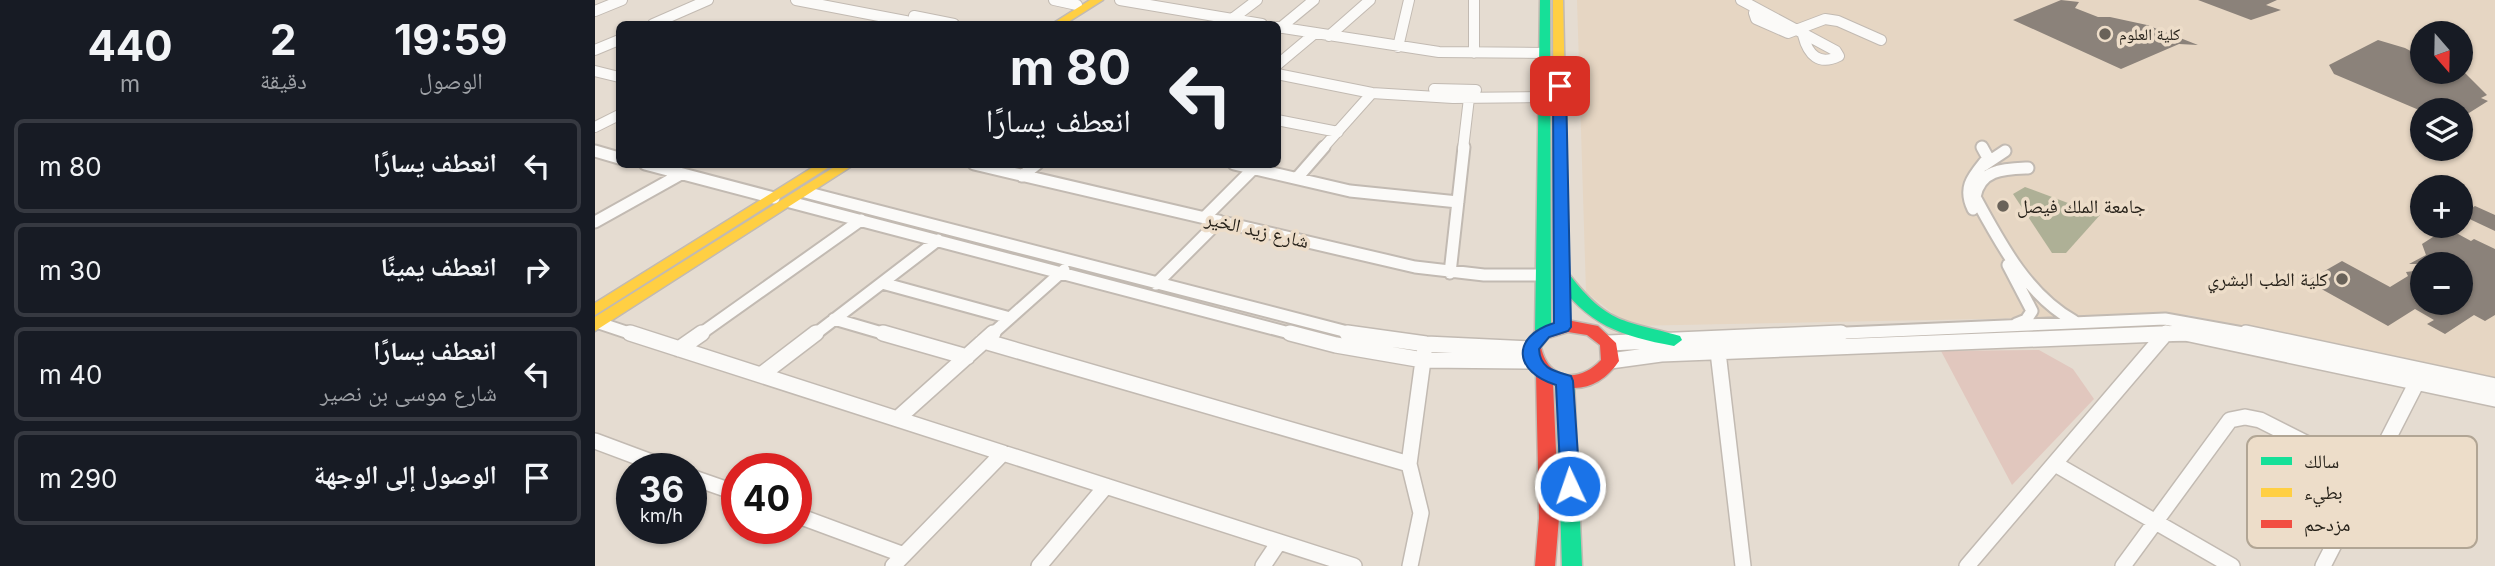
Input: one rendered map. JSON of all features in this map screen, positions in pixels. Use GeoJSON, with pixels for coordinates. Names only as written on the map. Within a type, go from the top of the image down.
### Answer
{"type":"FeatureCollection","features":[{"type":"Feature","properties":{"kind":"street"},"geometry":{"type":"LineString","coordinates":[[595,9],[611,0]]}},
{"type":"Feature","properties":{"kind":"street"},"geometry":{"type":"LineString","coordinates":[[595,9],[622,0]]}},
{"type":"Feature","properties":{"kind":"street"},"geometry":{"type":"LineString","coordinates":[[660,21],[708,0]]}},
{"type":"Feature","properties":{"kind":"street"},"geometry":{"type":"LineString","coordinates":[[796,0],[905,21]]}},
{"type":"Feature","properties":{"kind":"street"},"geometry":{"type":"LineString","coordinates":[[832,0],[933,21]]}},
{"type":"Feature","properties":{"kind":"street"},"geometry":{"type":"LineString","coordinates":[[1054,0],[1081,2]]}},
{"type":"Feature","properties":{"kind":"street"},"geometry":{"type":"LineString","coordinates":[[1063,21],[1098,0]]}},
{"type":"Feature","properties":{"kind":"street"},"geometry":{"type":"LineString","coordinates":[[1120,0],[1244,21]]}},
{"type":"Feature","properties":{"kind":"street"},"geometry":{"type":"LineString","coordinates":[[1168,8],[1179,0]]}},
{"type":"Feature","properties":{"kind":"street"},"geometry":{"type":"LineString","coordinates":[[1232,19],[1257,0]]}},
{"type":"Feature","properties":{"kind":"street"},"geometry":{"type":"LineString","coordinates":[[1281,25],[1314,0]]}},
{"type":"Feature","properties":{"kind":"street"},"geometry":{"type":"LineString","coordinates":[[1329,36],[1370,0]]}},
{"type":"Feature","properties":{"kind":"street"},"geometry":{"type":"LineString","coordinates":[[1398,47],[1409,0]]}},
{"type":"Feature","properties":{"kind":"street"},"geometry":{"type":"LineString","coordinates":[[1474,0],[1474,53]]}},
{"type":"Feature","properties":{"kind":"street"},"geometry":{"type":"LineString","coordinates":[[1532,355],[1543,333],[1545,0]]}},
{"type":"Feature","properties":{"kind":"street"},"geometry":{"type":"LineString","coordinates":[[1558,0],[1562,327]]}},
{"type":"Feature","properties":{"kind":"street"},"geometry":{"type":"LineString","coordinates":[[1741,0],[1758,10],[1754,13],[1756,19],[1781,32],[1799,32],[1825,19],[1857,28],[1881,40]]}},
{"type":"Feature","properties":{"kind":"street"},"geometry":{"type":"LineString","coordinates":[[1052,21],[1081,2]]}},
{"type":"Feature","properties":{"kind":"street"},"geometry":{"type":"LineString","coordinates":[[1281,27],[1398,47],[1474,53],[1545,53]]}},
{"type":"Feature","properties":{"kind":"street"},"geometry":{"type":"LineString","coordinates":[[1281,63],[1314,34]]}},
{"type":"Feature","properties":{"kind":"street"},"geometry":{"type":"LineString","coordinates":[[595,50],[616,41]]}},
{"type":"Feature","properties":{"kind":"street"},"geometry":{"type":"LineString","coordinates":[[1281,68],[1295,74],[1372,93],[1469,98],[1546,94]]}},
{"type":"Feature","properties":{"kind":"street"},"geometry":{"type":"LineString","coordinates":[[595,71],[616,76]]}},
{"type":"Feature","properties":{"kind":"street"},"geometry":{"type":"LineString","coordinates":[[1281,74],[1385,86],[1546,94]]}},
{"type":"Feature","properties":{"kind":"street"},"geometry":{"type":"LineString","coordinates":[[1297,178],[1372,93]]}},
{"type":"Feature","properties":{"kind":"street"},"geometry":{"type":"LineString","coordinates":[[1450,273],[1469,98]]}},
{"type":"Feature","properties":{"kind":"street"},"geometry":{"type":"LineString","coordinates":[[595,127],[616,116]]}},
{"type":"Feature","properties":{"kind":"street"},"geometry":{"type":"LineString","coordinates":[[1281,121],[1338,132]]}},
{"type":"Feature","properties":{"kind":"street"},"geometry":{"type":"LineString","coordinates":[[1982,146],[1987,158],[1982,166]]}},
{"type":"Feature","properties":{"kind":"street"},"geometry":{"type":"LineString","coordinates":[[2005,151],[1969,177],[1965,190],[1969,203],[2032,311],[2026,320],[2014,326]]}},
{"type":"Feature","properties":{"kind":"street"},"geometry":{"type":"LineString","coordinates":[[598,154],[616,157]]}},
{"type":"Feature","properties":{"kind":"street"},"geometry":{"type":"LineString","coordinates":[[2018,158],[1984,176],[1976,184],[1975,197],[2035,291],[2066,318],[2078,323]]}},
{"type":"Feature","properties":{"kind":"street"},"geometry":{"type":"LineString","coordinates":[[659,168],[1336,345],[1425,352],[1532,355]]}},
{"type":"Feature","properties":{"kind":"street"},"geometry":{"type":"LineString","coordinates":[[596,319],[782,200],[823,168]]}},
{"type":"Feature","properties":{"kind":"street"},"geometry":{"type":"LineString","coordinates":[[782,200],[805,192],[843,168]]}},
{"type":"Feature","properties":{"kind":"street","name":"شارع زيد الخير"},"geometry":{"type":"LineString","coordinates":[[990,168],[1450,273],[1542,275]]}},
{"type":"Feature","properties":{"kind":"street"},"geometry":{"type":"LineString","coordinates":[[1022,176],[1032,168]]}},
{"type":"Feature","properties":{"kind":"street"},"geometry":{"type":"LineString","coordinates":[[1249,168],[1390,197],[1458,202]]}},
{"type":"Feature","properties":{"kind":"street"},"geometry":{"type":"LineString","coordinates":[[1995,171],[2028,168]]}},
{"type":"Feature","properties":{"kind":"street"},"geometry":{"type":"LineString","coordinates":[[1204,218],[1253,169]]}},
{"type":"Feature","properties":{"kind":"street"},"geometry":{"type":"LineString","coordinates":[[595,222],[681,174]]}},
{"type":"Feature","properties":{"kind":"street"},"geometry":{"type":"LineString","coordinates":[[805,192],[1425,352]]}},
{"type":"Feature","properties":{"kind":"street"},"geometry":{"type":"LineString","coordinates":[[679,349],[861,220]]}},
{"type":"Feature","properties":{"kind":"street"},"geometry":{"type":"LineString","coordinates":[[1156,284],[1219,221]]}},
{"type":"Feature","properties":{"kind":"street"},"geometry":{"type":"LineString","coordinates":[[761,375],[938,240]]}},
{"type":"Feature","properties":{"kind":"street"},"geometry":{"type":"LineString","coordinates":[[897,419],[1072,262]]}},
{"type":"Feature","properties":{"kind":"street"},"geometry":{"type":"LineString","coordinates":[[1562,276],[1582,306],[1607,324],[1631,332],[1674,340]]}},
{"type":"Feature","properties":{"kind":"street"},"geometry":{"type":"LineString","coordinates":[[882,283],[1010,318]]}},
{"type":"Feature","properties":{"kind":"street"},"geometry":{"type":"LineString","coordinates":[[596,319],[679,349],[1354,566]]}},
{"type":"Feature","properties":{"kind":"street"},"geometry":{"type":"LineString","coordinates":[[834,319],[967,356]]}},
{"type":"Feature","properties":{"kind":"street"},"geometry":{"type":"LineString","coordinates":[[1543,333],[1562,327],[1591,330],[1608,343],[2165,320],[2199,323],[2495,386]]}},
{"type":"Feature","properties":{"kind":"street"},"geometry":{"type":"LineString","coordinates":[[1544,375],[1565,381],[1584,380],[1596,376],[1610,361],[1641,355],[2185,332],[2495,399]]}},
{"type":"Feature","properties":{"kind":"street"},"geometry":{"type":"LineString","coordinates":[[1967,566],[2166,333]]}},
{"type":"Feature","properties":{"kind":"street"},"geometry":{"type":"LineString","coordinates":[[984,341],[1409,464]]}},
{"type":"Feature","properties":{"kind":"street"},"geometry":{"type":"LineString","coordinates":[[1608,343],[1610,361]]}},
{"type":"Feature","properties":{"kind":"street"},"geometry":{"type":"LineString","coordinates":[[1410,566],[1421,513],[1409,464],[1425,352]]}},
{"type":"Feature","properties":{"kind":"street"},"geometry":{"type":"LineString","coordinates":[[1718,352],[1743,566]]}},
{"type":"Feature","properties":{"kind":"street"},"geometry":{"type":"LineString","coordinates":[[1532,355],[1544,375],[1549,518],[1545,566]]}},
{"type":"Feature","properties":{"kind":"street"},"geometry":{"type":"LineString","coordinates":[[1565,381],[1572,566]]}},
{"type":"Feature","properties":{"kind":"street"},"geometry":{"type":"LineString","coordinates":[[2389,436],[2417,382]]}},
{"type":"Feature","properties":{"kind":"street"},"geometry":{"type":"LineString","coordinates":[[2123,566],[2230,420],[2248,416],[2290,436]]}},
{"type":"Feature","properties":{"kind":"street"},"geometry":{"type":"LineString","coordinates":[[595,441],[627,453]]}},
{"type":"Feature","properties":{"kind":"street"},"geometry":{"type":"LineString","coordinates":[[812,522],[898,560],[1003,453]]}},
{"type":"Feature","properties":{"kind":"street"},"geometry":{"type":"LineString","coordinates":[[2055,464],[2232,566]]}},
{"type":"Feature","properties":{"kind":"street"},"geometry":{"type":"LineString","coordinates":[[1039,566],[1107,486]]}},
{"type":"Feature","properties":{"kind":"street"},"geometry":{"type":"LineString","coordinates":[[1263,566],[1279,542]]}},
{"type":"Feature","properties":{"kind":"street"},"geometry":{"type":"LineString","coordinates":[[2323,566],[2332,548]]}},
{"type":"Feature","properties":{"kind":"shaded area","name":"جامعة الملك فيصل"},"geometry":{"type":"Polygon","coordinates":[[[1577,0],[2495,0],[2495,380],[2189,315],[1629,326],[1586,292],[1577,0]]]}},
{"type":"Feature","properties":{"kind":"shaded area"},"geometry":{"type":"Polygon","coordinates":[[[2025,187],[2100,215],[2066,253],[2052,253],[2013,194],[2025,187]]]}},
{"type":"Feature","properties":{"kind":"shaded area"},"geometry":{"type":"Polygon","coordinates":[[[2039,350],[2073,369],[2094,399],[2012,485],[1941,351],[2039,350]]]}},
{"type":"Feature","properties":{"kind":"building","name":"كلية العلوم"},"geometry":{"type":"Polygon","coordinates":[[[2061,0],[2079,2],[2075,8],[2098,17],[2147,25],[2198,45],[2179,44],[2121,69],[2013,20],[2061,0]]]}},
{"type":"Feature","properties":{"kind":"building"},"geometry":{"type":"Polygon","coordinates":[[[2198,0],[2277,0],[2266,5],[2281,10],[2251,20],[2198,0]]]}},
{"type":"Feature","properties":{"kind":"building"},"geometry":{"type":"Polygon","coordinates":[[[2378,40],[2410,51],[2410,84],[2473,84],[2473,81],[2487,95],[2481,98],[2488,101],[2473,110],[2473,98],[2410,98],[2410,106],[2334,74],[2329,65],[2378,40]]]}},
{"type":"Feature","properties":{"kind":"building"},"geometry":{"type":"Polygon","coordinates":[[[2473,207],[2495,215],[2495,231],[2473,221],[2473,207]]]}},
{"type":"Feature","properties":{"kind":"building","name":"كلية الطب البشري"},"geometry":{"type":"Polygon","coordinates":[[[2431,238],[2465,238],[2495,249],[2495,315],[2485,321],[2474,315],[2445,334],[2427,324],[2434,320],[2425,315],[2473,315],[2473,252],[2425,252],[2422,244],[2431,238]]]}},
{"type":"Feature","properties":{"kind":"building","name":"كلية الطب البشري"},"geometry":{"type":"Polygon","coordinates":[[[2342,261],[2390,287],[2408,276],[2406,272],[2410,272],[2410,312],[2388,326],[2307,281],[2342,261]]]}},
{"type":"Feature","properties":{"kind":"traffic: fast"},"geometry":{"type":"LineString","coordinates":[[1543,333],[1545,0]]}},
{"type":"Feature","properties":{"kind":"traffic: fast"},"geometry":{"type":"LineString","coordinates":[[1563,278],[1598,315],[1639,333],[1674,340]]}},
{"type":"Feature","properties":{"kind":"traffic: fast"},"geometry":{"type":"LineString","coordinates":[[1565,381],[1572,566]]}},
{"type":"Feature","properties":{"kind":"traffic: slow"},"geometry":{"type":"LineString","coordinates":[[1063,21],[1098,0]]}},
{"type":"Feature","properties":{"kind":"traffic: slow"},"geometry":{"type":"LineString","coordinates":[[1558,0],[1562,326]]}},
{"type":"Feature","properties":{"kind":"traffic: slow"},"geometry":{"type":"LineString","coordinates":[[595,310],[822,168]]}},
{"type":"Feature","properties":{"kind":"traffic: slow"},"geometry":{"type":"LineString","coordinates":[[595,325],[843,168]]}},
{"type":"Feature","properties":{"kind":"traffic: jam"},"geometry":{"type":"LineString","coordinates":[[1567,326],[1592,330],[1608,343],[1610,361],[1594,377],[1574,382],[1554,378],[1539,365],[1534,356],[1532,346],[1542,334],[1567,326]]}},
{"type":"Feature","properties":{"kind":"traffic: jam"},"geometry":{"type":"LineString","coordinates":[[1544,375],[1549,518],[1545,566]]}},
{"type":"Feature","properties":{"kind":"place","name":"كلية العلوم"},"geometry":{"type":"Point","coordinates":[2105,34]}},
{"type":"Feature","properties":{"kind":"place","name":"جامعة الملك فيصل"},"geometry":{"type":"Point","coordinates":[2003,206]}},
{"type":"Feature","properties":{"kind":"place","name":"كلية الطب البشري"},"geometry":{"type":"Point","coordinates":[2342,279]}},
{"type":"Feature","properties":{"kind":"route"},"geometry":{"type":"LineString","coordinates":[[1560,86],[1562,327],[1543,333],[1535,340],[1531,358],[1535,367],[1544,375],[1565,381],[1570,486]]}}]}
